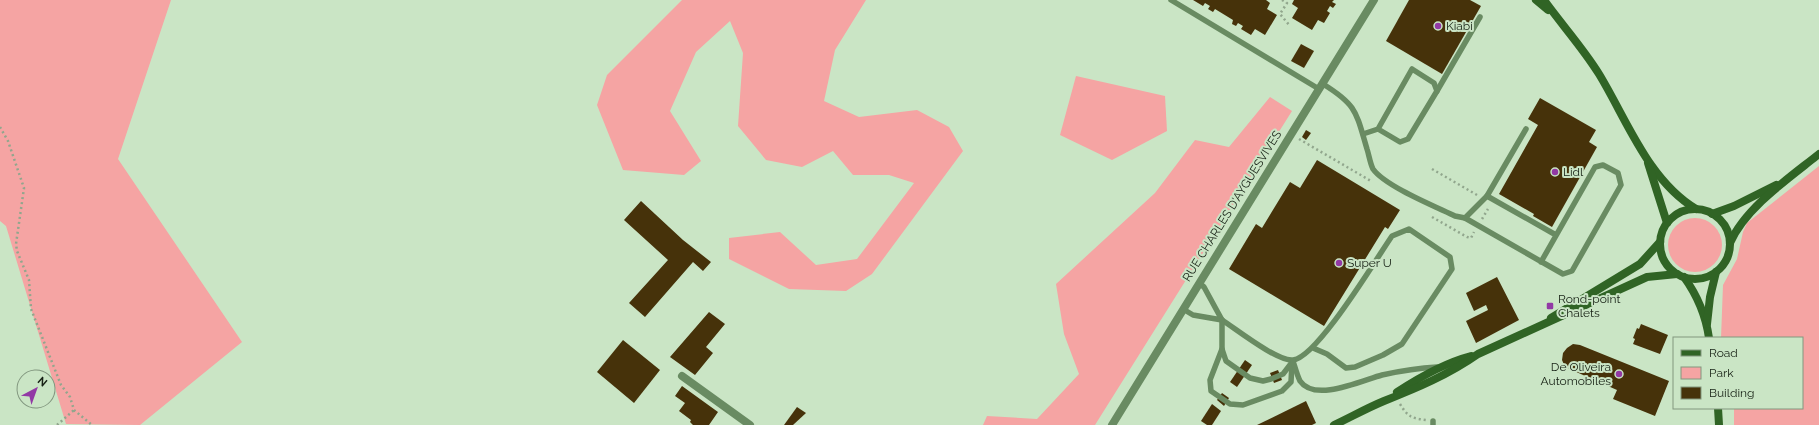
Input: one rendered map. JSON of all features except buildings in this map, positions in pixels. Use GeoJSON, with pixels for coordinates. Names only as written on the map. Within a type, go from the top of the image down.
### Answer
{"type":"FeatureCollection","features":[{"type":"Feature","properties":{"kind":"main road"},"geometry":{"type":"LineString","coordinates":[[1536,0],[1556,17]]}},
{"type":"Feature","properties":{"kind":"main road"},"geometry":{"type":"LineString","coordinates":[[1544,0],[1598,73],[1645,156],[1672,192],[1696,209],[1712,214],[1723,224],[1729,236],[1730,243]]}},
{"type":"Feature","properties":{"kind":"main road"},"geometry":{"type":"LineString","coordinates":[[1707,325],[1710,297],[1716,272],[1726,259],[1735,230],[1743,219],[1819,154]]}},
{"type":"Feature","properties":{"kind":"main road"},"geometry":{"type":"LineString","coordinates":[[1645,156],[1666,223]]}},
{"type":"Feature","properties":{"kind":"main road"},"geometry":{"type":"LineString","coordinates":[[1712,214],[1734,206],[1786,181]]}},
{"type":"Feature","properties":{"kind":"main road"},"geometry":{"type":"LineString","coordinates":[[1696,209],[1679,213],[1666,223],[1661,236],[1661,252],[1664,260],[1691,287],[1707,325],[1709,337]]}},
{"type":"Feature","properties":{"kind":"main road"},"geometry":{"type":"LineString","coordinates":[[1383,402],[1440,367],[1455,360],[1478,354],[1543,323],[1640,264],[1660,242]]}},
{"type":"Feature","properties":{"kind":"main road"},"geometry":{"type":"LineString","coordinates":[[1543,323],[1561,318],[1647,277],[1681,276],[1698,279],[1716,272]]}},
{"type":"Feature","properties":{"kind":"main road"},"geometry":{"type":"LineString","coordinates":[[1334,425],[1459,368],[1478,354]]}},
{"type":"Feature","properties":{"kind":"main road"},"geometry":{"type":"LineString","coordinates":[[1718,409],[1719,425]]}},
{"type":"Feature","properties":{"kind":"street","name":"RUE CHARLES D'AYGUESVIVES"},"geometry":{"type":"LineString","coordinates":[[1112,425],[1374,0]]}},
{"type":"Feature","properties":{"kind":"street"},"geometry":{"type":"LineString","coordinates":[[682,376],[750,425]]}},
{"type":"Feature","properties":{"kind":"lane"},"geometry":{"type":"LineString","coordinates":[[1171,0],[1286,69],[1321,87],[1340,94],[1350,104],[1359,119],[1362,134],[1373,168],[1385,181],[1454,216],[1465,218],[1541,262],[1563,274],[1572,271],[1621,185],[1618,173],[1603,165],[1595,167],[1541,262]]}},
{"type":"Feature","properties":{"kind":"lane"},"geometry":{"type":"LineString","coordinates":[[1378,129],[1400,142],[1408,139],[1480,17]]}},
{"type":"Feature","properties":{"kind":"lane"},"geometry":{"type":"LineString","coordinates":[[1362,134],[1378,129],[1412,69],[1434,83],[1437,90]]}},
{"type":"Feature","properties":{"kind":"lane"},"geometry":{"type":"LineString","coordinates":[[1465,218],[1487,196],[1526,129]]}},
{"type":"Feature","properties":{"kind":"lane"},"geometry":{"type":"LineString","coordinates":[[1487,196],[1556,235]]}},
{"type":"Feature","properties":{"kind":"lane"},"geometry":{"type":"LineString","coordinates":[[1199,283],[1204,286],[1222,320],[1222,349],[1226,361],[1250,378],[1263,381],[1283,374],[1293,361],[1304,357],[1313,348],[1323,338],[1392,236],[1409,229],[1450,257],[1452,269],[1402,344],[1396,349],[1355,367],[1346,368],[1327,354],[1313,348]]}},
{"type":"Feature","properties":{"kind":"lane"},"geometry":{"type":"LineString","coordinates":[[1183,309],[1193,315],[1222,320],[1265,349],[1293,361]]}},
{"type":"Feature","properties":{"kind":"lane"},"geometry":{"type":"LineString","coordinates":[[1222,349],[1210,380],[1211,391],[1230,404],[1242,405],[1282,392],[1291,382],[1293,361]]}},
{"type":"Feature","properties":{"kind":"lane"},"geometry":{"type":"LineString","coordinates":[[1293,361],[1300,382],[1311,388],[1324,390],[1339,389],[1381,376],[1421,368],[1440,367]]}},
{"type":"Feature","properties":{"kind":"path"},"geometry":{"type":"LineString","coordinates":[[1282,0],[1287,3],[1280,14],[1290,26]]}},
{"type":"Feature","properties":{"kind":"path"},"geometry":{"type":"LineString","coordinates":[[0,127],[8,141],[24,188],[16,244],[17,251],[30,280],[31,309],[61,385],[70,397],[74,410],[92,425]]}},
{"type":"Feature","properties":{"kind":"path"},"geometry":{"type":"LineString","coordinates":[[1396,397],[1406,414],[1413,418],[1433,423]]}},
{"type":"Feature","properties":{"kind":"path"},"geometry":{"type":"LineString","coordinates":[[57,425],[74,410]]}},
{"type":"Feature","properties":{"kind":"green space"},"geometry":{"type":"Polygon","coordinates":[[[0,0],[171,0],[118,159],[242,342],[140,425],[66,424],[56,391],[56,369],[49,369],[6,226],[0,221],[0,0]]]}},
{"type":"Feature","properties":{"kind":"green space"},"geometry":{"type":"Polygon","coordinates":[[[682,0],[866,0],[835,50],[824,101],[859,117],[917,110],[949,127],[963,151],[872,274],[846,291],[789,289],[729,259],[729,238],[780,232],[816,265],[857,259],[914,183],[889,175],[853,175],[833,151],[802,167],[766,160],[738,126],[743,53],[730,21],[696,52],[670,111],[701,161],[684,175],[623,170],[597,105],[607,75],[682,0]]]}},
{"type":"Feature","properties":{"kind":"green space"},"geometry":{"type":"Polygon","coordinates":[[[1076,76],[1165,96],[1167,131],[1112,160],[1060,135],[1076,76]]]}},
{"type":"Feature","properties":{"kind":"green space"},"geometry":{"type":"Polygon","coordinates":[[[1270,97],[1292,111],[1095,425],[983,425],[987,416],[1037,419],[1079,374],[1064,334],[1056,284],[1155,193],[1195,140],[1229,147],[1270,97]]]}},
{"type":"Feature","properties":{"kind":"green space"},"geometry":{"type":"Polygon","coordinates":[[[1819,166],[1819,425],[1734,425],[1734,409],[1803,409],[1803,337],[1721,337],[1723,285],[1737,259],[1743,232],[1747,223],[1819,166]]]}},
{"type":"Feature","properties":{"kind":"green space"},"geometry":{"type":"Polygon","coordinates":[[[1690,218],[1700,218],[1710,222],[1718,230],[1722,240],[1722,250],[1718,260],[1710,268],[1700,272],[1690,272],[1680,268],[1672,260],[1668,250],[1668,240],[1672,230],[1680,222],[1690,218]]]}},
{"type":"Feature","properties":{"kind":"place","name":"Kiabi"},"geometry":{"type":"Point","coordinates":[1438,26]}},
{"type":"Feature","properties":{"kind":"place","name":"Lidl"},"geometry":{"type":"Point","coordinates":[1555,172]}},
{"type":"Feature","properties":{"kind":"place","name":"Super U"},"geometry":{"type":"Point","coordinates":[1339,263]}},
{"type":"Feature","properties":{"kind":"place","name":"Rond-point Chalets"},"geometry":{"type":"Point","coordinates":[1550,306]}},
{"type":"Feature","properties":{"kind":"place","name":"De Oliveira Automobiles"},"geometry":{"type":"Point","coordinates":[1619,374]}}]}
